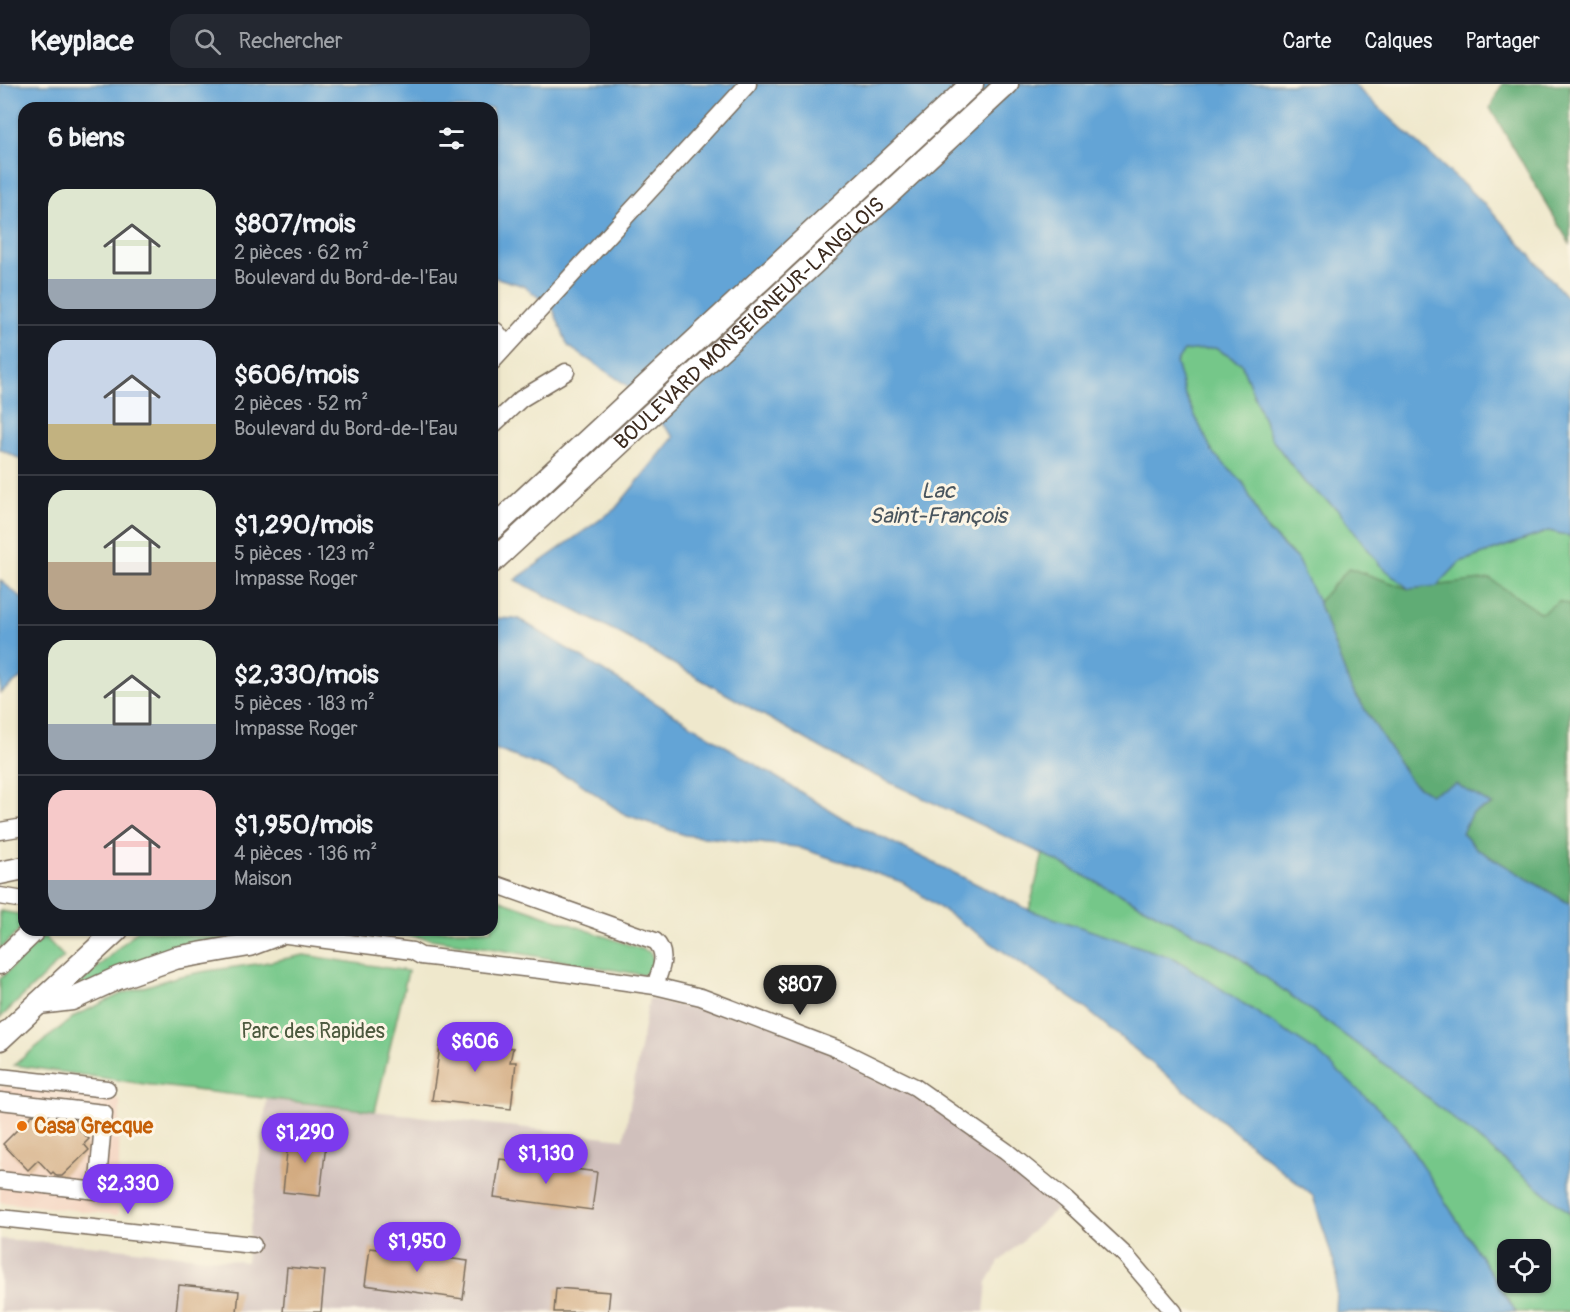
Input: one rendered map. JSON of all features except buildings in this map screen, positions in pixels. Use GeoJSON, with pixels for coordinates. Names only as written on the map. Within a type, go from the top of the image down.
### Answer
{"type":"FeatureCollection","features":[{"type":"Feature","properties":{"kind":"highway","name":"BOULEVARD MONSEIGNEUR-LANGLOIS"},"geometry":{"type":"LineString","coordinates":[[498,523],[972,84]]}},
{"type":"Feature","properties":{"kind":"highway","name":"BOULEVARD MONSEIGNEUR-LANGLOIS"},"geometry":{"type":"LineString","coordinates":[[498,556],[1007,84]]}},
{"type":"Feature","properties":{"kind":"highway"},"geometry":{"type":"LineString","coordinates":[[0,873],[18,869]]}},
{"type":"Feature","properties":{"kind":"highway"},"geometry":{"type":"LineString","coordinates":[[0,963],[28,936]]}},
{"type":"Feature","properties":{"kind":"highway"},"geometry":{"type":"LineString","coordinates":[[0,1040],[111,936]]}},
{"type":"Feature","properties":{"kind":"highway"},"geometry":{"type":"LineString","coordinates":[[39,1003],[72,999],[118,978],[166,961],[249,945],[278,936]]}},
{"type":"Feature","properties":{"kind":"street"},"geometry":{"type":"LineString","coordinates":[[498,355],[748,84]]}},
{"type":"Feature","properties":{"kind":"street"},"geometry":{"type":"LineString","coordinates":[[498,334],[507,345]]}},
{"type":"Feature","properties":{"kind":"street"},"geometry":{"type":"LineString","coordinates":[[498,420],[521,399],[566,372]]}},
{"type":"Feature","properties":{"kind":"street"},"geometry":{"type":"LineString","coordinates":[[0,831],[18,828]]}},
{"type":"Feature","properties":{"kind":"street"},"geometry":{"type":"LineString","coordinates":[[498,886],[655,941],[660,946],[663,956],[655,986]]}},
{"type":"Feature","properties":{"kind":"street"},"geometry":{"type":"LineString","coordinates":[[0,896],[18,899]]}},
{"type":"Feature","properties":{"kind":"street"},"geometry":{"type":"LineString","coordinates":[[308,936],[411,951],[422,956],[655,986],[701,997],[840,1050],[915,1087],[1006,1151],[1066,1200],[1125,1255],[1174,1312]]}},
{"type":"Feature","properties":{"kind":"street"},"geometry":{"type":"LineString","coordinates":[[0,1077],[107,1089]]}},
{"type":"Feature","properties":{"kind":"street"},"geometry":{"type":"LineString","coordinates":[[0,1101],[104,1113],[97,1191],[0,1180]]}},
{"type":"Feature","properties":{"kind":"street"},"geometry":{"type":"LineString","coordinates":[[0,1218],[253,1245]]}},
{"type":"Feature","properties":{"kind":"shaded area"},"geometry":{"type":"Polygon","coordinates":[[[649,998],[768,1022],[915,1087],[1066,1200],[999,1262],[987,1282],[984,1312],[0,1312],[0,1239],[89,1245],[246,1262],[267,1099],[624,1139],[649,998]]]}},
{"type":"Feature","properties":{"kind":"shaded area"},"geometry":{"type":"Polygon","coordinates":[[[0,1086],[120,1099],[118,1215],[0,1202],[0,1086]]]}},
{"type":"Feature","properties":{"kind":"green space"},"geometry":{"type":"Polygon","coordinates":[[[1502,84],[1570,84],[1570,244],[1490,108],[1502,84]]]}},
{"type":"Feature","properties":{"kind":"green space"},"geometry":{"type":"Polygon","coordinates":[[[1215,348],[1241,363],[1271,438],[1305,483],[1338,510],[1380,565],[1437,586],[1460,562],[1549,531],[1570,536],[1570,904],[1350,686],[1297,559],[1266,528],[1243,483],[1213,453],[1185,395],[1176,363],[1183,351],[1215,348]]]}},
{"type":"Feature","properties":{"kind":"green space"},"geometry":{"type":"Polygon","coordinates":[[[1349,568],[1409,589],[1490,579],[1541,613],[1559,601],[1570,605],[1570,904],[1477,849],[1462,833],[1471,814],[1492,805],[1430,794],[1411,782],[1350,686],[1318,602],[1349,568]]]}},
{"type":"Feature","properties":{"kind":"green space"},"geometry":{"type":"Polygon","coordinates":[[[1043,854],[1234,954],[1403,1078],[1570,1213],[1570,1312],[1516,1312],[1504,1293],[1551,1293],[1551,1239],[1497,1239],[1497,1282],[1396,1125],[1029,910],[1043,854]]]}},
{"type":"Feature","properties":{"kind":"green space"},"geometry":{"type":"Polygon","coordinates":[[[498,899],[650,952],[654,961],[650,970],[643,975],[411,936],[498,936],[498,899]]]}},
{"type":"Feature","properties":{"kind":"green space"},"geometry":{"type":"Polygon","coordinates":[[[0,911],[18,914],[18,932],[0,949],[0,911]]]}},
{"type":"Feature","properties":{"kind":"green space"},"geometry":{"type":"Polygon","coordinates":[[[44,936],[64,957],[0,1018],[0,979],[44,936]]]}},
{"type":"Feature","properties":{"kind":"green space"},"geometry":{"type":"Polygon","coordinates":[[[132,936],[200,936],[235,940],[72,991],[132,936]]]}},
{"type":"Feature","properties":{"kind":"green space","name":"Parc des Rapides"},"geometry":{"type":"Polygon","coordinates":[[[304,955],[408,971],[375,1111],[151,1085],[14,1065],[75,1016],[121,994],[176,977],[304,955]]]}},
{"type":"Feature","properties":{"kind":"water","name":"Lac Saint-François"},"geometry":{"type":"Polygon","coordinates":[[[0,84],[1353,84],[1491,210],[1570,301],[1570,536],[1549,531],[1460,562],[1437,586],[1409,589],[1380,565],[1338,510],[1305,483],[1271,438],[1241,363],[1215,348],[1184,351],[1176,363],[1185,395],[1213,453],[1243,483],[1266,529],[1297,559],[1318,602],[1350,686],[1411,782],[1430,794],[1456,784],[1492,805],[1471,814],[1462,833],[1477,849],[1570,904],[1570,1213],[1403,1078],[1234,954],[1043,854],[846,762],[621,634],[515,580],[615,509],[674,437],[625,384],[568,346],[553,309],[524,286],[498,278],[498,102],[18,102],[18,458],[0,449],[0,84]]]}},
{"type":"Feature","properties":{"kind":"water"},"geometry":{"type":"Polygon","coordinates":[[[0,580],[18,595],[18,680],[0,693],[0,580]]]}},
{"type":"Feature","properties":{"kind":"water"},"geometry":{"type":"Polygon","coordinates":[[[498,618],[519,619],[841,817],[1029,910],[1176,959],[1317,1052],[1396,1125],[1497,1282],[1497,1293],[1504,1293],[1516,1312],[1335,1312],[1337,1273],[1313,1196],[1080,1004],[902,882],[797,847],[684,835],[624,814],[574,779],[498,750],[498,618]]]}},
{"type":"Feature","properties":{"kind":"place","name":"Casa Grecque"},"geometry":{"type":"Point","coordinates":[22,1126]}}]}
